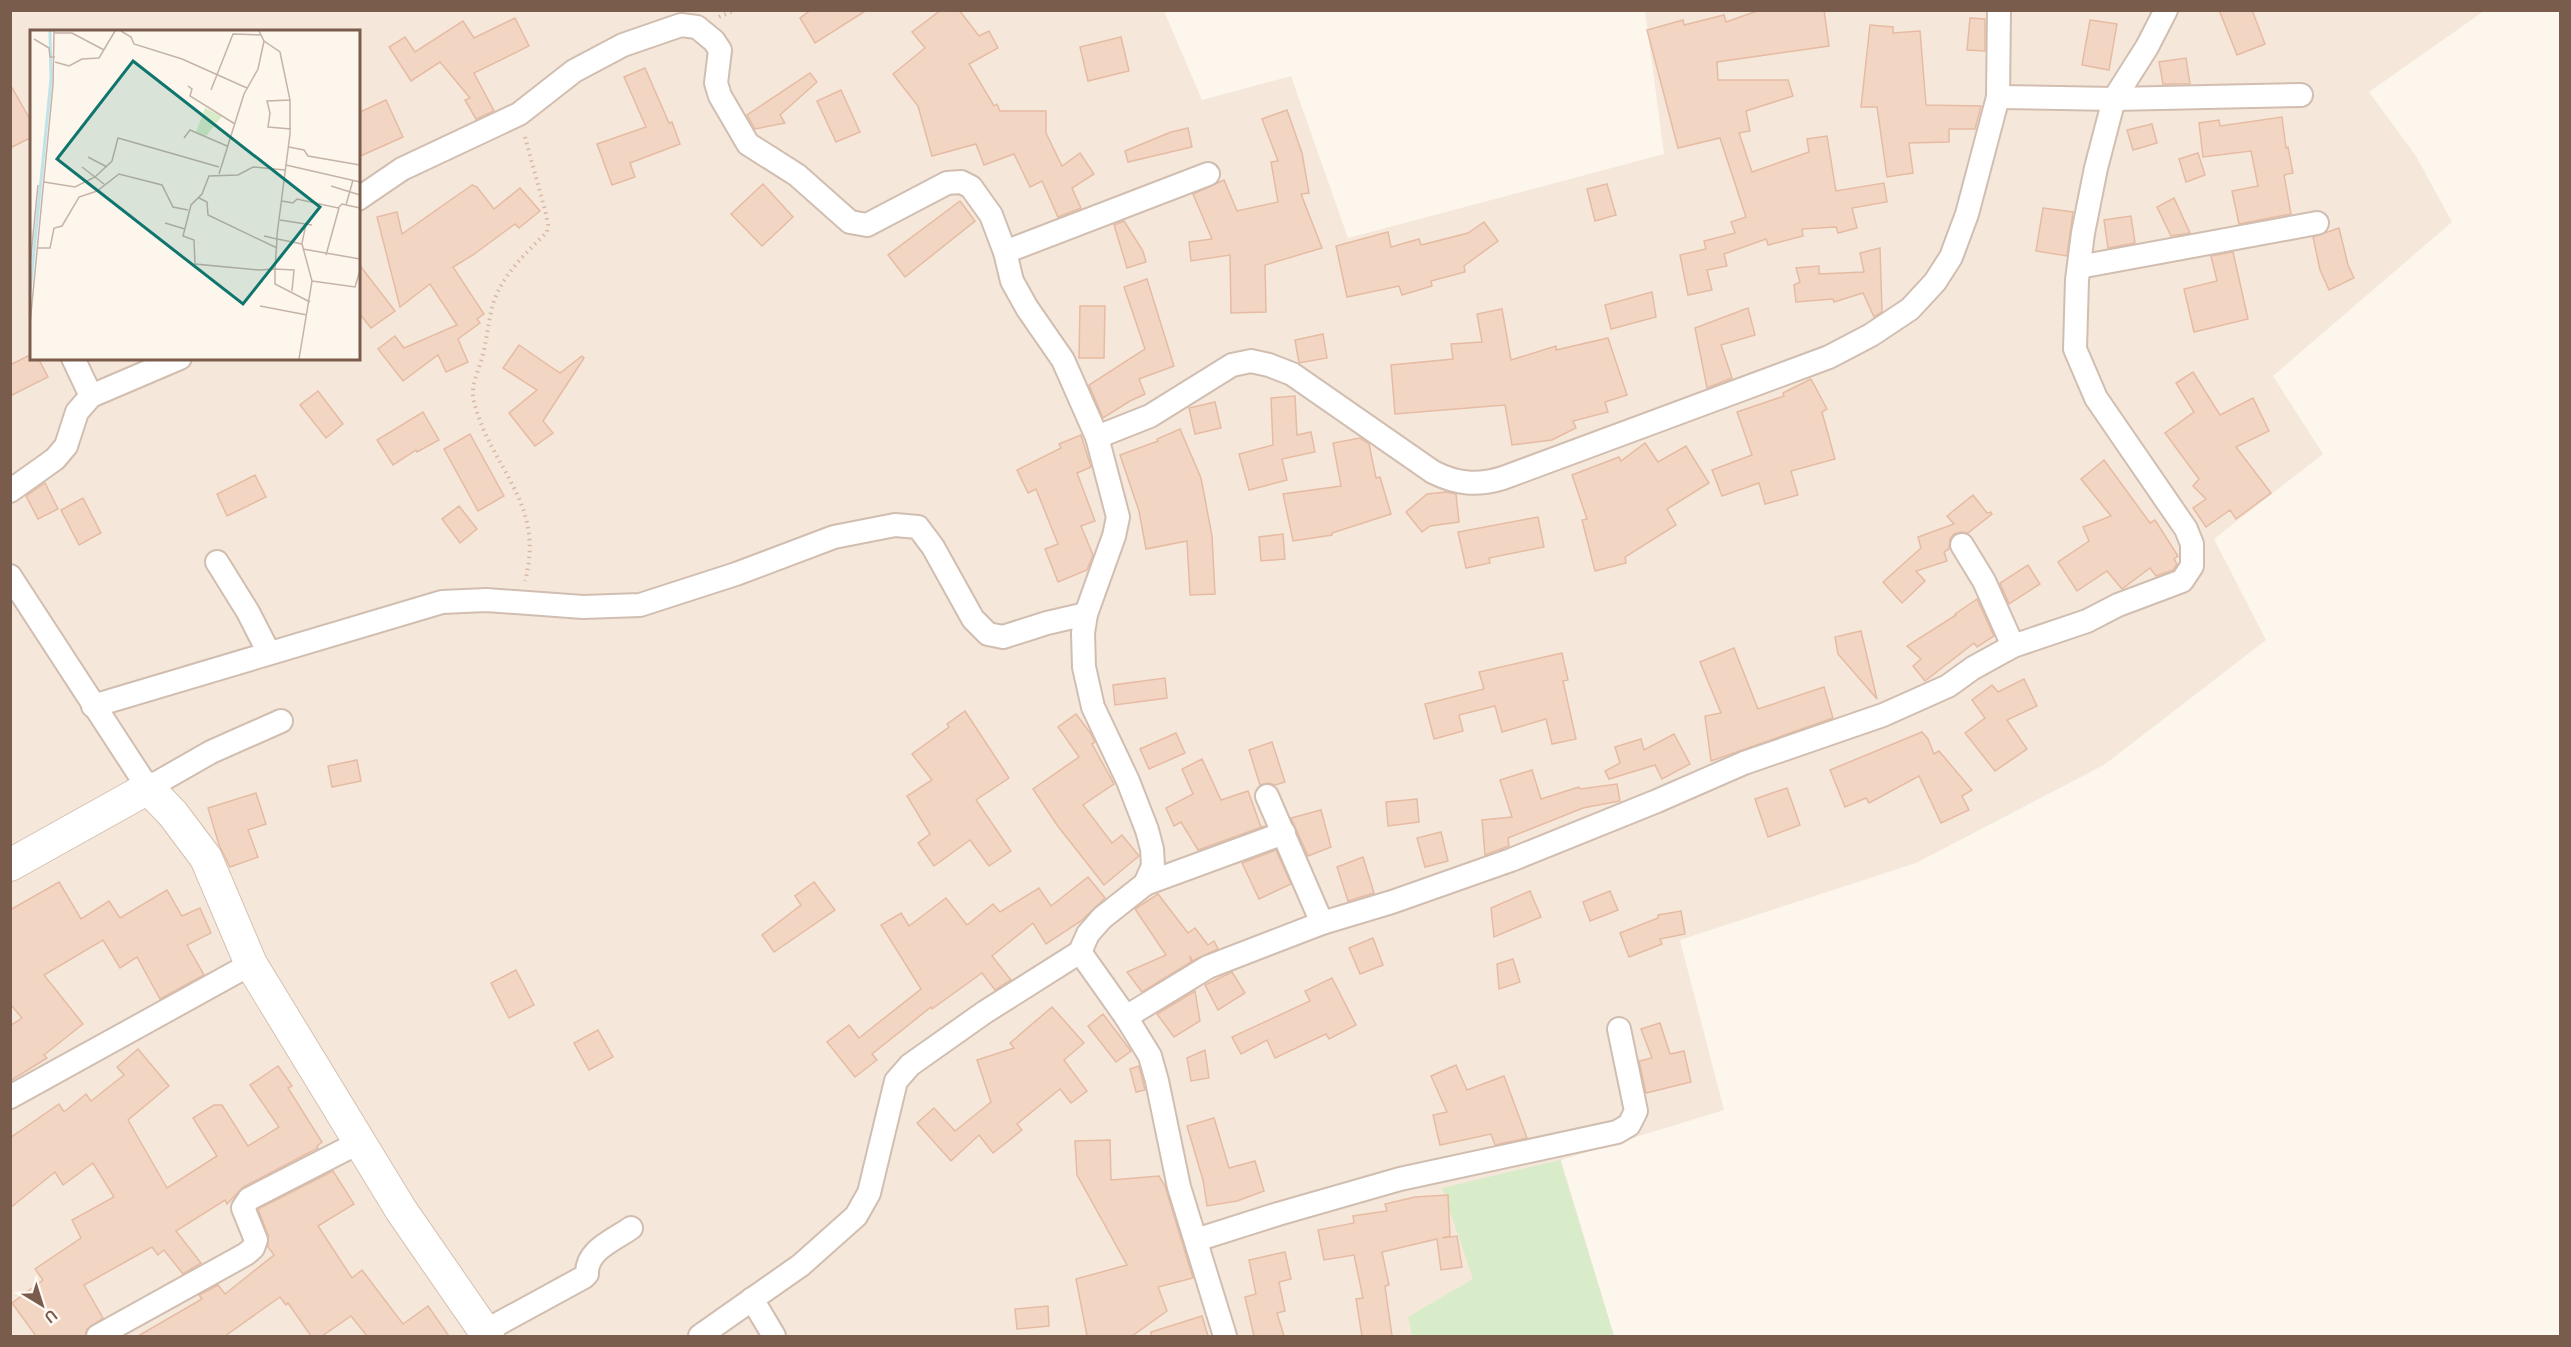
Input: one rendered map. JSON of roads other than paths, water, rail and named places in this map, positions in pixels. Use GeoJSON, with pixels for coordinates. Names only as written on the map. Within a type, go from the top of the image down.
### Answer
{"type":"FeatureCollection","features":[{"type":"Feature","properties":{"kind":"street"},"geometry":{"type":"LineString","coordinates":[[1097,437],[1150,416],[1232,364],[1251,361],[1292,374],[1433,472],[1456,482],[1485,483],[1829,357],[1871,335],[1910,309],[1935,282],[1951,257],[1967,214],[1998,97],[1999,10]]}},
{"type":"Feature","properties":{"kind":"street"},"geometry":{"type":"LineString","coordinates":[[1126,1017],[1208,968],[1322,923],[1392,902],[1511,860],[1657,801],[1744,762],[1883,716],[1948,686],[1973,668],[2013,646],[2040,639],[2087,621],[2118,605],[2182,581],[2192,566],[2192,544],[2186,529],[2108,417],[2082,370],[2075,349],[2083,233],[2096,168],[2114,99],[2147,47],[2166,10]]}},
{"type":"Feature","properties":{"kind":"street"},"geometry":{"type":"LineString","coordinates":[[360,198],[402,169],[519,114],[574,71],[623,45],[681,25],[697,27],[714,41],[720,50],[716,83],[720,96],[748,144],[797,175],[850,222],[867,225],[947,183],[961,182],[972,187],[991,215],[1005,252],[1012,281],[1027,308],[1063,360],[1097,437],[1115,497],[1118,517],[1114,536],[1086,614],[1083,633],[1084,667],[1093,707],[1128,781],[1152,849],[1153,866],[1145,884]]}},
{"type":"Feature","properties":{"kind":"street"},"geometry":{"type":"LineString","coordinates":[[1998,97],[2114,99],[2301,95]]}},
{"type":"Feature","properties":{"kind":"street"},"geometry":{"type":"LineString","coordinates":[[1005,252],[1208,174]]}},
{"type":"Feature","properties":{"kind":"street"},"geometry":{"type":"LineString","coordinates":[[2079,267],[2317,223]]}},
{"type":"Feature","properties":{"kind":"street"},"geometry":{"type":"LineString","coordinates":[[74,360],[91,396]]}},
{"type":"Feature","properties":{"kind":"street"},"geometry":{"type":"LineString","coordinates":[[10,491],[55,459],[66,446],[77,412],[91,396],[175,360]]}},
{"type":"Feature","properties":{"kind":"street"},"geometry":{"type":"LineString","coordinates":[[93,706],[441,602],[486,600],[583,607],[640,605],[736,574],[834,537],[895,525],[918,527],[933,547],[973,619],[988,634],[1003,637],[1086,614]]}},
{"type":"Feature","properties":{"kind":"street"},"geometry":{"type":"LineString","coordinates":[[1962,545],[1983,581],[2013,646]]}},
{"type":"Feature","properties":{"kind":"street"},"geometry":{"type":"LineString","coordinates":[[217,562],[248,612],[269,653]]}},
{"type":"Feature","properties":{"kind":"street"},"geometry":{"type":"LineString","coordinates":[[10,576],[148,788],[173,814],[206,858],[251,964],[358,1143],[486,1334],[584,1277],[587,1274],[586,1264],[591,1255],[631,1228]]}},
{"type":"Feature","properties":{"kind":"street"},"geometry":{"type":"LineString","coordinates":[[10,865],[211,752],[281,721]]}},
{"type":"Feature","properties":{"kind":"street"},"geometry":{"type":"LineString","coordinates":[[1267,795],[1322,923]]}},
{"type":"Feature","properties":{"kind":"street"},"geometry":{"type":"LineString","coordinates":[[700,1336],[801,1265],[856,1216],[869,1193],[896,1082],[910,1065],[985,1012],[1080,952],[1088,934],[1102,918],[1145,884],[1284,833]]}},
{"type":"Feature","properties":{"kind":"street"},"geometry":{"type":"LineString","coordinates":[[1080,952],[1126,1017],[1150,1056],[1179,1187],[1225,1336]]}},
{"type":"Feature","properties":{"kind":"street"},"geometry":{"type":"LineString","coordinates":[[10,1097],[251,964]]}},
{"type":"Feature","properties":{"kind":"street"},"geometry":{"type":"LineString","coordinates":[[1196,1240],[1400,1179],[1617,1132],[1629,1125],[1636,1111],[1619,1029]]}},
{"type":"Feature","properties":{"kind":"street"},"geometry":{"type":"LineString","coordinates":[[98,1336],[246,1254],[253,1248],[256,1240],[243,1208],[249,1199],[358,1143]]}},
{"type":"Feature","properties":{"kind":"street"},"geometry":{"type":"LineString","coordinates":[[752,1299],[774,1336]]}}]}
